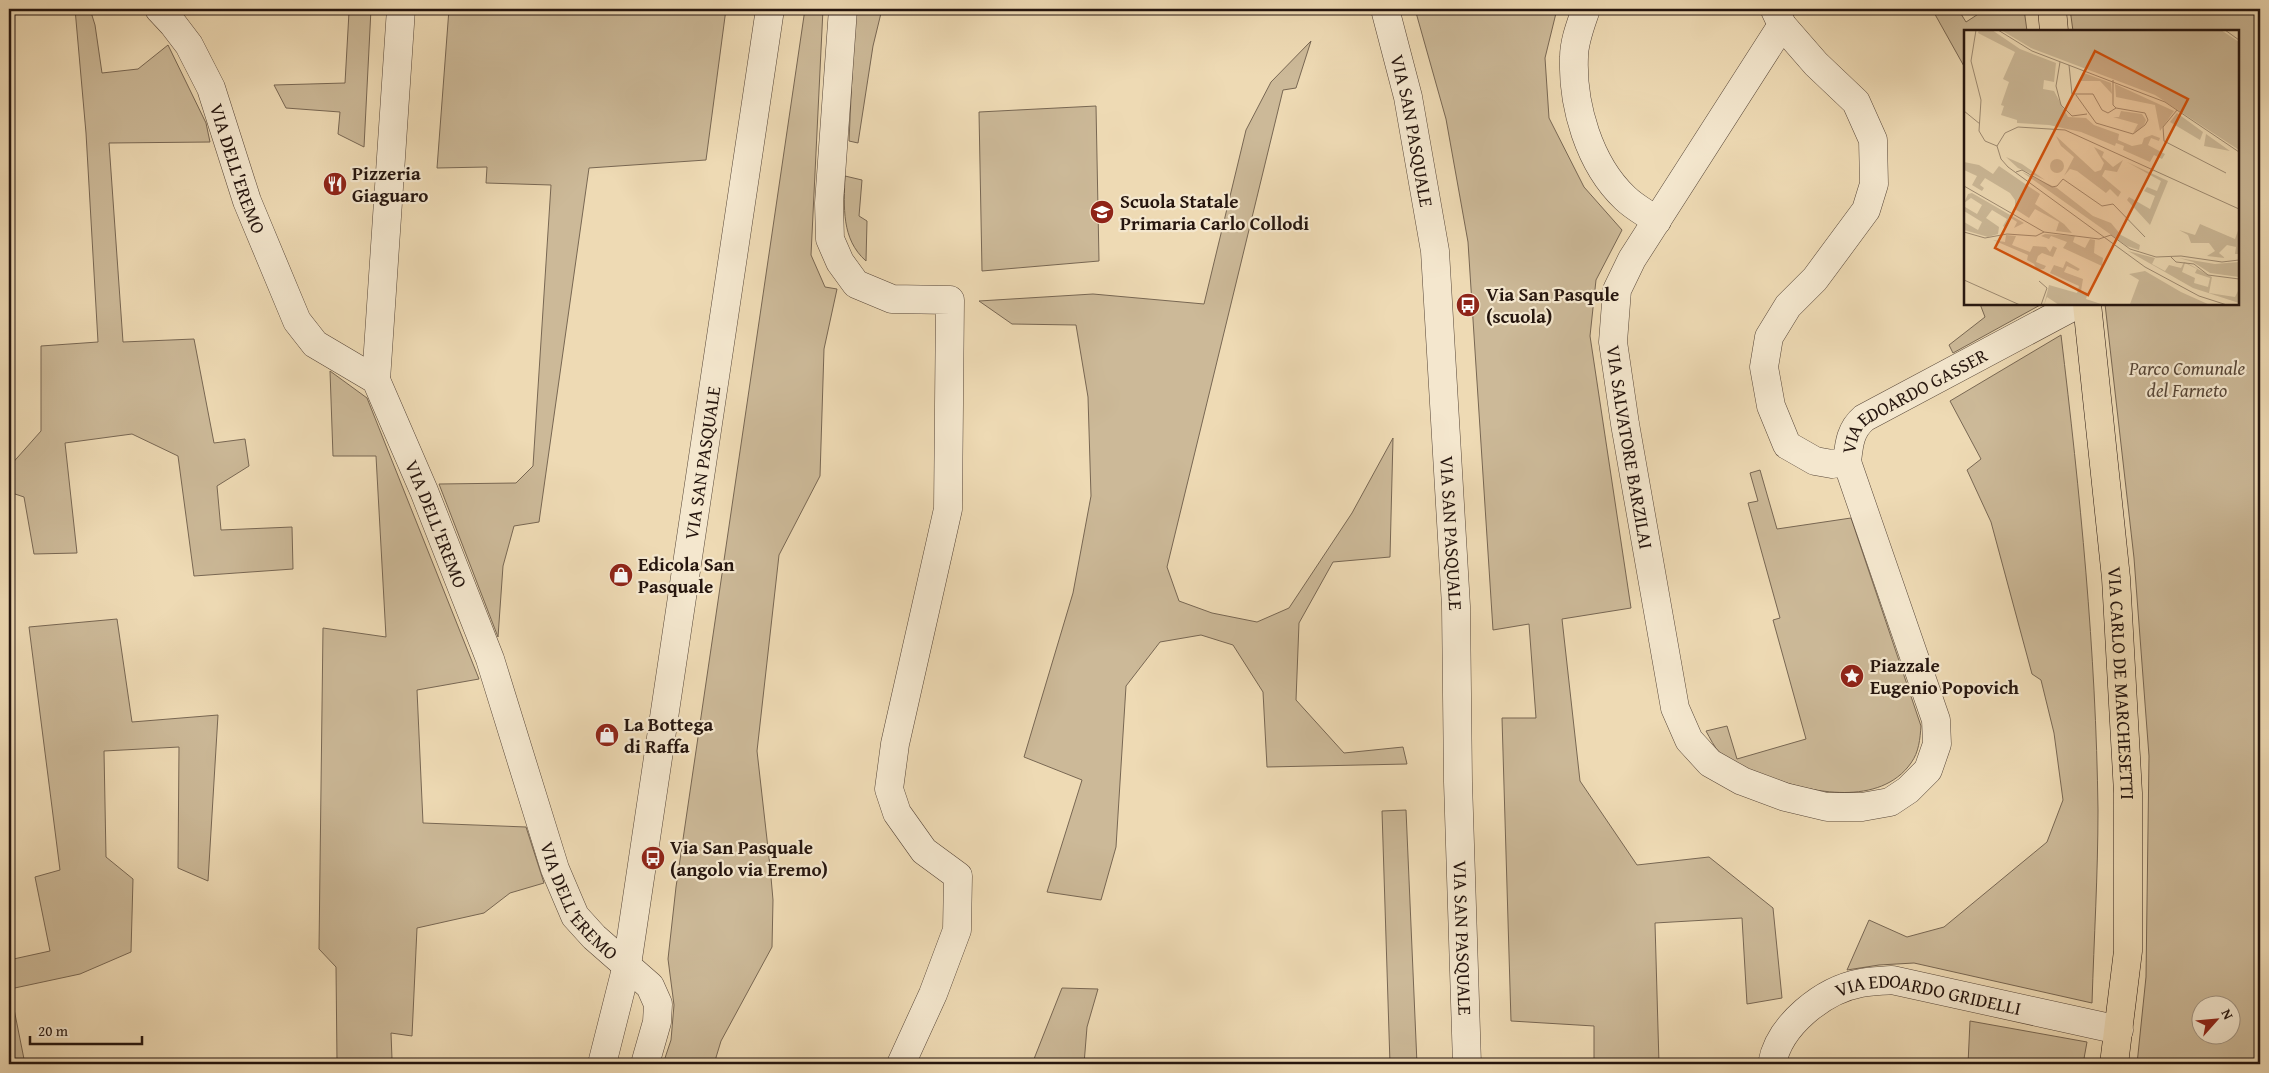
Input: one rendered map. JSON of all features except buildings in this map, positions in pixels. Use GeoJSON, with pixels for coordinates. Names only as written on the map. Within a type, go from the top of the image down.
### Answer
{"type":"FeatureCollection","features":[{"type":"Feature","properties":{"kind":"main road"},"geometry":{"type":"LineString","coordinates":[[2052,9],[2054,30]]}},
{"type":"Feature","properties":{"kind":"main road","name":"VIA CARLO DE MARCHESETTI"},"geometry":{"type":"LineString","coordinates":[[2087,305],[2116,578],[2128,793],[2128,952],[2114,1064]]}},
{"type":"Feature","properties":{"kind":"street","name":"VIA DELL'EREMO"},"geometry":{"type":"LineString","coordinates":[[159,9],[188,45],[211,88],[247,201],[297,321],[315,344],[376,380],[424,491],[490,659],[555,870],[575,916],[594,937],[650,986],[658,1004],[657,1022],[645,1064]]}},
{"type":"Feature","properties":{"kind":"street"},"geometry":{"type":"LineString","coordinates":[[376,380],[401,9]]}},
{"type":"Feature","properties":{"kind":"street","name":"VIA SAN PASQUALE"},"geometry":{"type":"LineString","coordinates":[[602,1064],[628,965],[770,9]]}},
{"type":"Feature","properties":{"kind":"street"},"geometry":{"type":"LineString","coordinates":[[843,9],[828,203],[830,239],[840,262],[856,284],[892,299],[950,300],[948,509],[899,725],[889,789],[898,813],[924,851],[958,876],[957,930],[933,994],[901,1064]]}},
{"type":"Feature","properties":{"kind":"street","name":"VIA SAN PASQUALE"},"geometry":{"type":"LineString","coordinates":[[1385,9],[1408,97],[1435,251],[1456,606],[1458,782],[1467,1064]]}},
{"type":"Feature","properties":{"kind":"street"},"geometry":{"type":"LineString","coordinates":[[1586,9],[1574,55],[1574,94],[1585,130],[1611,182],[1626,199],[1657,221]]}},
{"type":"Feature","properties":{"kind":"street","name":"VIA SALVATORE BARZILAI"},"geometry":{"type":"LineString","coordinates":[[1778,17],[1657,221],[1632,259],[1617,290],[1613,342],[1625,424],[1675,708],[1689,740],[1710,763],[1742,780],[1785,797],[1827,807],[1862,807],[1890,802],[1908,790],[1928,770],[1937,744],[1936,720],[1847,462]]}},
{"type":"Feature","properties":{"kind":"street","name":"VIA EDOARDO GASSER"},"geometry":{"type":"LineString","coordinates":[[1778,17],[1816,64],[1856,102],[1872,140],[1874,184],[1866,210],[1815,279],[1788,306],[1769,337],[1764,367],[1771,406],[1787,445],[1815,461],[1832,464],[1847,462],[1851,434],[1855,426],[1864,418],[2076,305]]}},
{"type":"Feature","properties":{"kind":"street","name":"VIA EDOARDO GRIDELLI"},"geometry":{"type":"LineString","coordinates":[[1772,1064],[1774,1053],[1788,1031],[1806,1011],[1827,995],[1860,983],[1892,980],[2119,1030]]}},
{"type":"Feature","properties":{"kind":"green space"},"geometry":{"type":"Polygon","coordinates":[[[75,9],[90,9],[95,25],[102,73],[138,69],[168,45],[206,123],[210,142],[109,143],[123,342],[194,339],[214,443],[245,439],[249,466],[217,486],[221,530],[292,527],[293,569],[194,576],[178,456],[132,434],[65,443],[77,553],[34,554],[24,497],[9,492],[9,467],[41,431],[41,346],[98,342],[86,133],[75,9]]]}},
{"type":"Feature","properties":{"kind":"green space"},"geometry":{"type":"Polygon","coordinates":[[[238,9],[371,9],[364,147],[338,134],[340,112],[286,108],[274,85],[345,83],[349,12],[237,11],[238,9]]]}},
{"type":"Feature","properties":{"kind":"green space"},"geometry":{"type":"Polygon","coordinates":[[[449,9],[726,9],[706,160],[589,168],[539,522],[514,526],[503,566],[498,637],[439,484],[516,483],[533,466],[551,185],[486,183],[487,167],[437,168],[449,9]]]}},
{"type":"Feature","properties":{"kind":"green space"},"geometry":{"type":"Polygon","coordinates":[[[805,9],[823,9],[811,255],[825,287],[837,289],[824,349],[820,476],[779,555],[757,751],[773,900],[772,947],[721,1041],[714,1064],[663,1064],[671,1040],[674,1005],[668,959],[676,887],[805,9]]]}},
{"type":"Feature","properties":{"kind":"green space"},"geometry":{"type":"Polygon","coordinates":[[[855,9],[882,9],[873,46],[858,143],[849,141],[855,9]]]}},
{"type":"Feature","properties":{"kind":"green space"},"geometry":{"type":"Polygon","coordinates":[[[1415,9],[1557,9],[1545,58],[1549,118],[1584,187],[1622,230],[1596,280],[1590,336],[1631,608],[1562,619],[1580,781],[1637,865],[1709,857],[1773,908],[1782,998],[1747,1004],[1742,918],[1655,923],[1659,1064],[1594,1064],[1594,1026],[1511,1021],[1502,718],[1536,718],[1529,624],[1493,630],[1468,242],[1446,119],[1415,9]]]}},
{"type":"Feature","properties":{"kind":"green space"},"geometry":{"type":"Polygon","coordinates":[[[1932,9],[1958,9],[1966,22],[1986,9],[2024,9],[2027,30],[1964,30],[1964,66],[1932,9]]]}},
{"type":"Feature","properties":{"kind":"green space","name":"Parco Comunale del Farneto"},"geometry":{"type":"Polygon","coordinates":[[[2070,9],[2260,9],[2260,1064],[2137,1064],[2146,977],[2149,756],[2134,558],[2105,305],[2239,305],[2239,30],[2073,30],[2070,9]]]}},
{"type":"Feature","properties":{"kind":"green space"},"geometry":{"type":"Polygon","coordinates":[[[1311,41],[1296,88],[1283,90],[1167,567],[1179,601],[1212,613],[1257,622],[1289,608],[1352,513],[1393,438],[1390,557],[1333,562],[1299,623],[1296,700],[1344,753],[1403,747],[1407,764],[1267,767],[1263,692],[1233,645],[1201,635],[1160,642],[1126,686],[1116,847],[1101,900],[1047,892],[1082,780],[1024,757],[1073,593],[1091,496],[1088,397],[1076,325],[1012,324],[979,301],[1093,294],[1204,304],[1246,130],[1271,82],[1311,41]]]}},
{"type":"Feature","properties":{"kind":"green space"},"geometry":{"type":"Polygon","coordinates":[[[1096,106],[1099,261],[982,271],[979,112],[1096,106]]]}},
{"type":"Feature","properties":{"kind":"green space"},"geometry":{"type":"Polygon","coordinates":[[[845,176],[862,180],[859,216],[867,221],[866,261],[852,243],[848,233],[844,199],[845,176]]]}},
{"type":"Feature","properties":{"kind":"green space"},"geometry":{"type":"Polygon","coordinates":[[[1980,305],[2040,305],[1953,353],[1949,345],[1985,317],[1980,305]]]}},
{"type":"Feature","properties":{"kind":"green space"},"geometry":{"type":"Polygon","coordinates":[[[2061,335],[2081,513],[2097,750],[2097,882],[2092,1003],[1914,963],[1879,965],[1847,970],[1869,920],[1907,937],[1944,927],[2047,842],[2063,800],[2054,733],[2041,680],[2032,674],[1991,522],[1967,470],[1981,459],[1950,401],[2061,335]]]}},
{"type":"Feature","properties":{"kind":"green space"},"geometry":{"type":"Polygon","coordinates":[[[330,371],[367,398],[479,679],[417,690],[423,823],[526,827],[544,883],[510,893],[484,913],[417,928],[412,1036],[391,1033],[392,1059],[337,1061],[336,967],[319,949],[323,628],[386,637],[376,456],[333,456],[330,371]]]}},
{"type":"Feature","properties":{"kind":"green space"},"geometry":{"type":"Polygon","coordinates":[[[1760,470],[1777,529],[1851,518],[1921,726],[1920,741],[1914,759],[1898,777],[1882,786],[1864,791],[1844,792],[1824,791],[1786,783],[1743,767],[1724,757],[1706,731],[1727,726],[1737,759],[1806,739],[1773,620],[1780,618],[1748,503],[1758,501],[1750,473],[1760,470]]]}},
{"type":"Feature","properties":{"kind":"green space"},"geometry":{"type":"Polygon","coordinates":[[[117,619],[132,722],[218,715],[208,881],[178,868],[179,747],[104,751],[106,857],[133,879],[131,952],[80,974],[10,989],[25,1064],[9,1064],[9,960],[50,951],[35,877],[60,870],[29,627],[117,619]]]}},
{"type":"Feature","properties":{"kind":"green space"},"geometry":{"type":"Polygon","coordinates":[[[1406,810],[1417,1064],[1390,1064],[1382,811],[1406,810]]]}},
{"type":"Feature","properties":{"kind":"green space"},"geometry":{"type":"Polygon","coordinates":[[[1062,988],[1098,989],[1087,1027],[1084,1064],[1032,1064],[1062,988]]]}},
{"type":"Feature","properties":{"kind":"green space"},"geometry":{"type":"Polygon","coordinates":[[[1970,1021],[2087,1042],[2083,1064],[1968,1064],[1970,1021]]]}},
{"type":"Feature","properties":{"kind":"place","name":"Pizzeria Giaguaro"},"geometry":{"type":"Point","coordinates":[335,184]}},
{"type":"Feature","properties":{"kind":"place","name":"Scuola Statale Primaria Carlo Collodi"},"geometry":{"type":"Point","coordinates":[1102,212]}},
{"type":"Feature","properties":{"kind":"place","name":"Via San Pasqule (scuola)"},"geometry":{"type":"Point","coordinates":[1468,305]}},
{"type":"Feature","properties":{"kind":"place","name":"Edicola San Pasquale"},"geometry":{"type":"Point","coordinates":[621,575]}},
{"type":"Feature","properties":{"kind":"place","name":"Piazzale Eugenio Popovich"},"geometry":{"type":"Point","coordinates":[1852,676]}},
{"type":"Feature","properties":{"kind":"place","name":"La Bottega di Raffa"},"geometry":{"type":"Point","coordinates":[607,735]}},
{"type":"Feature","properties":{"kind":"place","name":"Via San Pasquale (angolo via Eremo)"},"geometry":{"type":"Point","coordinates":[653,858]}}]}
